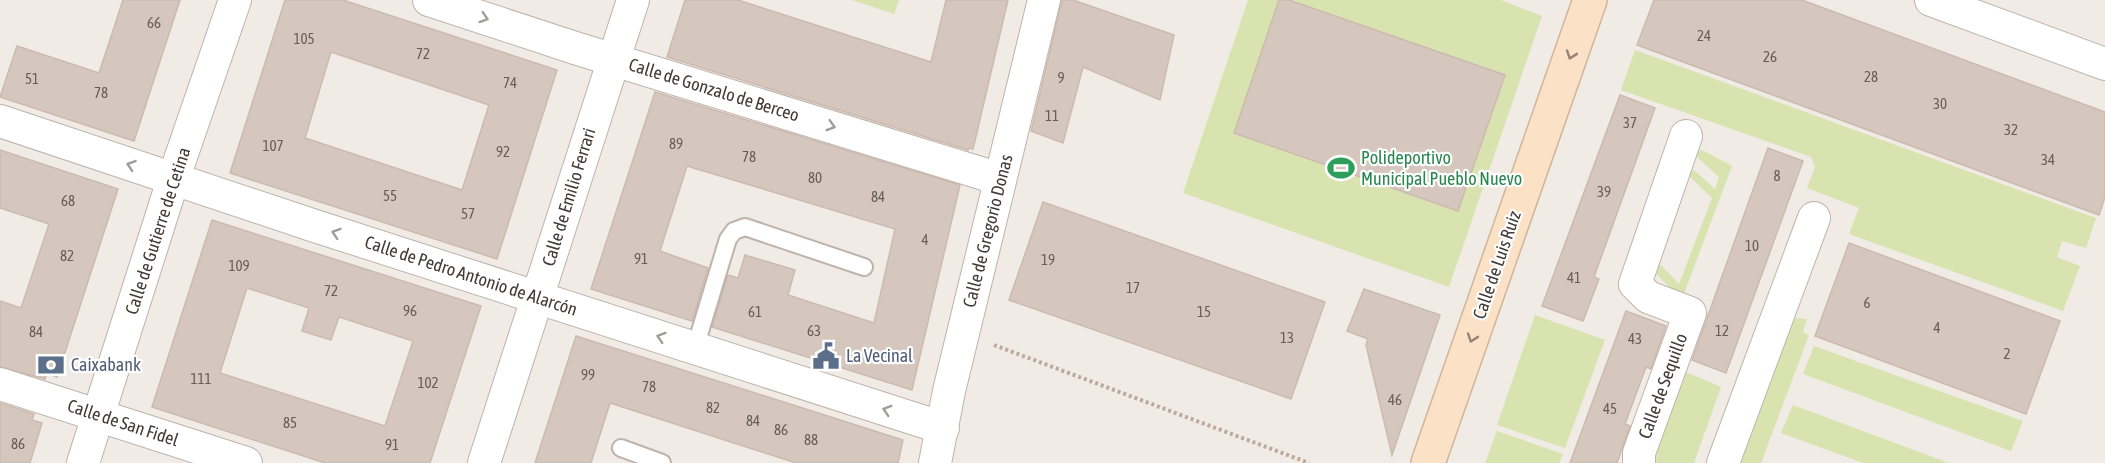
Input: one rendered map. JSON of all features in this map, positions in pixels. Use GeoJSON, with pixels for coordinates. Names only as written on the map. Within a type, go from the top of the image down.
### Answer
{"type":"FeatureCollection","features":[{"type":"Feature","properties":{"kind":"street","name":"Calle de Gutierre de Cetina"},"geometry":{"type":"LineString","coordinates":[[83,463],[173,180],[235,0]]}},
{"type":"Feature","properties":{"kind":"street","name":"Calle de Gonzalo de Berceo"},"geometry":{"type":"LineString","coordinates":[[429,0],[1000,179]]}},
{"type":"Feature","properties":{"kind":"street","name":"Calle de Emilio Ferrari"},"geometry":{"type":"LineString","coordinates":[[484,463],[633,0]]}},
{"type":"Feature","properties":{"kind":"street","name":"Calle de Gregorio Donas"},"geometry":{"type":"LineString","coordinates":[[935,463],[963,333],[1044,0]]}},
{"type":"Feature","properties":{"kind":"street","name":"Calle de Luis Ruiz"},"geometry":{"type":"LineString","coordinates":[[1428,463],[1590,0]]}},
{"type":"Feature","properties":{"kind":"street"},"geometry":{"type":"LineString","coordinates":[[1931,0],[2105,64]]}},
{"type":"Feature","properties":{"kind":"street","name":"Calle de Pedro Antonio de Alarcón"},"geometry":{"type":"LineString","coordinates":[[0,121],[173,180],[943,429]]}},
{"type":"Feature","properties":{"kind":"street","name":"Calle de Sequillo"},"geometry":{"type":"LineString","coordinates":[[1639,463],[1639,453],[1689,313],[1648,297],[1635,284],[1686,136]]}},
{"type":"Feature","properties":{"kind":"street"},"geometry":{"type":"LineString","coordinates":[[1723,463],[1814,218]]}},
{"type":"Feature","properties":{"kind":"street","name":"Calle de San Fidel"},"geometry":{"type":"LineString","coordinates":[[0,384],[246,463]]}},
{"type":"Feature","properties":{"kind":"lane"},"geometry":{"type":"LineString","coordinates":[[695,348],[729,239],[734,231],[745,227],[864,267]]}},
{"type":"Feature","properties":{"kind":"lane"},"geometry":{"type":"LineString","coordinates":[[621,448],[662,463]]}},
{"type":"Feature","properties":{"kind":"path"},"geometry":{"type":"LineString","coordinates":[[963,333],[1309,463]]}},
{"type":"Feature","properties":{"kind":"green space"},"geometry":{"type":"Polygon","coordinates":[[[852,0],[899,0],[894,14],[852,0]]]}},
{"type":"Feature","properties":{"kind":"green space","name":"Polideportivo Municipal Pueblo Nuevo"},"geometry":{"type":"Polygon","coordinates":[[[1248,0],[1501,0],[1542,16],[1449,287],[1183,193],[1248,0]]]}},
{"type":"Feature","properties":{"kind":"green space"},"geometry":{"type":"Polygon","coordinates":[[[1635,50],[2096,218],[2086,248],[2062,241],[2057,257],[2080,266],[2063,311],[1849,234],[1859,208],[1807,188],[1815,167],[1811,157],[1621,90],[1635,50]]]}},
{"type":"Feature","properties":{"kind":"green space"},"geometry":{"type":"Polygon","coordinates":[[[1702,150],[1732,166],[1682,299],[1654,272],[1655,266],[1661,265],[1679,284],[1712,198],[1689,176],[1689,171],[1694,170],[1715,189],[1719,177],[1698,158],[1696,152],[1702,150]]]}},
{"type":"Feature","properties":{"kind":"green space"},"geometry":{"type":"Polygon","coordinates":[[[1535,315],[1605,340],[1565,448],[1497,425],[1535,315]]]}},
{"type":"Feature","properties":{"kind":"green space"},"geometry":{"type":"Polygon","coordinates":[[[1796,318],[1807,319],[1803,332],[1809,335],[1761,463],[1734,463],[1788,322],[1796,318]]]}},
{"type":"Feature","properties":{"kind":"green space"},"geometry":{"type":"Polygon","coordinates":[[[1814,346],[2023,421],[2011,451],[1803,374],[1814,346]]]}},
{"type":"Feature","properties":{"kind":"green space"},"geometry":{"type":"Polygon","coordinates":[[[1686,372],[1721,387],[1694,463],[1656,463],[1657,450],[1686,372]]]}},
{"type":"Feature","properties":{"kind":"green space"},"geometry":{"type":"Polygon","coordinates":[[[1793,405],[1949,463],[1863,463],[1781,433],[1793,405]]]}},
{"type":"Feature","properties":{"kind":"green space"},"geometry":{"type":"Polygon","coordinates":[[[1497,431],[1563,454],[1559,463],[1485,463],[1497,431]]]}},
{"type":"Feature","properties":{"kind":"building"},"geometry":{"type":"Polygon","coordinates":[[[123,0],[180,0],[134,141],[0,97],[17,46],[99,73],[123,0]]]}},
{"type":"Feature","properties":{"kind":"building"},"geometry":{"type":"Polygon","coordinates":[[[285,0],[343,0],[557,70],[497,259],[230,173],[285,0]],[[331,52],[305,138],[462,190],[489,105],[331,52]]]}},
{"type":"Feature","properties":{"kind":"building"},"geometry":{"type":"Polygon","coordinates":[[[685,0],[738,0],[931,62],[946,0],[1008,0],[973,149],[968,150],[667,57],[685,0]]]}},
{"type":"Feature","properties":{"kind":"building"},"geometry":{"type":"Polygon","coordinates":[[[1062,0],[1073,0],[1174,35],[1160,100],[1083,67],[1063,143],[1031,131],[1062,0]]]}},
{"type":"Feature","properties":{"kind":"building"},"geometry":{"type":"Polygon","coordinates":[[[1279,0],[1289,0],[1505,75],[1458,211],[1234,133],[1279,0]]]}},
{"type":"Feature","properties":{"kind":"building"},"geometry":{"type":"Polygon","coordinates":[[[1654,0],[1802,0],[2105,112],[2105,197],[2099,215],[1637,45],[1654,0]]]}},
{"type":"Feature","properties":{"kind":"building"},"geometry":{"type":"Polygon","coordinates":[[[655,92],[960,185],[912,390],[712,327],[728,275],[738,278],[745,255],[795,270],[788,295],[874,323],[895,229],[687,166],[660,251],[708,268],[692,321],[591,289],[655,92]]]}},
{"type":"Feature","properties":{"kind":"building"},"geometry":{"type":"Polygon","coordinates":[[[1620,95],[1655,108],[1594,277],[1599,279],[1583,321],[1542,306],[1620,95]]]}},
{"type":"Feature","properties":{"kind":"building"},"geometry":{"type":"Polygon","coordinates":[[[1768,148],[1803,161],[1726,373],[1692,360],[1768,148]]]}},
{"type":"Feature","properties":{"kind":"building"},"geometry":{"type":"Polygon","coordinates":[[[0,150],[118,189],[57,377],[47,373],[45,379],[0,367],[0,301],[21,308],[49,224],[0,208],[0,150]]]}},
{"type":"Feature","properties":{"kind":"building"},"geometry":{"type":"Polygon","coordinates":[[[1043,202],[1325,302],[1291,399],[1009,300],[1043,202]]]}},
{"type":"Feature","properties":{"kind":"building"},"geometry":{"type":"Polygon","coordinates":[[[212,220],[481,306],[430,463],[325,463],[152,407],[212,220]],[[247,288],[220,373],[385,426],[413,341],[339,317],[331,340],[302,331],[309,308],[247,288]]]}},
{"type":"Feature","properties":{"kind":"building"},"geometry":{"type":"Polygon","coordinates":[[[1849,243],[2060,321],[2026,414],[1815,336],[1849,243]]]}},
{"type":"Feature","properties":{"kind":"building"},"geometry":{"type":"Polygon","coordinates":[[[1364,289],[1440,315],[1392,455],[1366,345],[1368,339],[1347,331],[1364,289]]]}},
{"type":"Feature","properties":{"kind":"building"},"geometry":{"type":"Polygon","coordinates":[[[1626,311],[1666,326],[1651,369],[1646,367],[1625,424],[1630,426],[1617,463],[1570,463],[1626,311]]]}},
{"type":"Feature","properties":{"kind":"building"},"geometry":{"type":"Polygon","coordinates":[[[576,336],[903,440],[898,463],[796,463],[610,403],[591,463],[535,463],[576,336]]]}},
{"type":"Feature","properties":{"kind":"building"},"geometry":{"type":"Polygon","coordinates":[[[0,403],[34,414],[32,420],[42,423],[30,463],[0,463],[0,403]]]}},
{"type":"Feature","properties":{"kind":"place","name":"Polideportivo Municipal Pueblo Nuevo"},"geometry":{"type":"Point","coordinates":[1341,168]}},
{"type":"Feature","properties":{"kind":"place","name":"La Vecinal"},"geometry":{"type":"Point","coordinates":[826,356]}},
{"type":"Feature","properties":{"kind":"place","name":"Caixabank"},"geometry":{"type":"Point","coordinates":[51,365]}}]}
